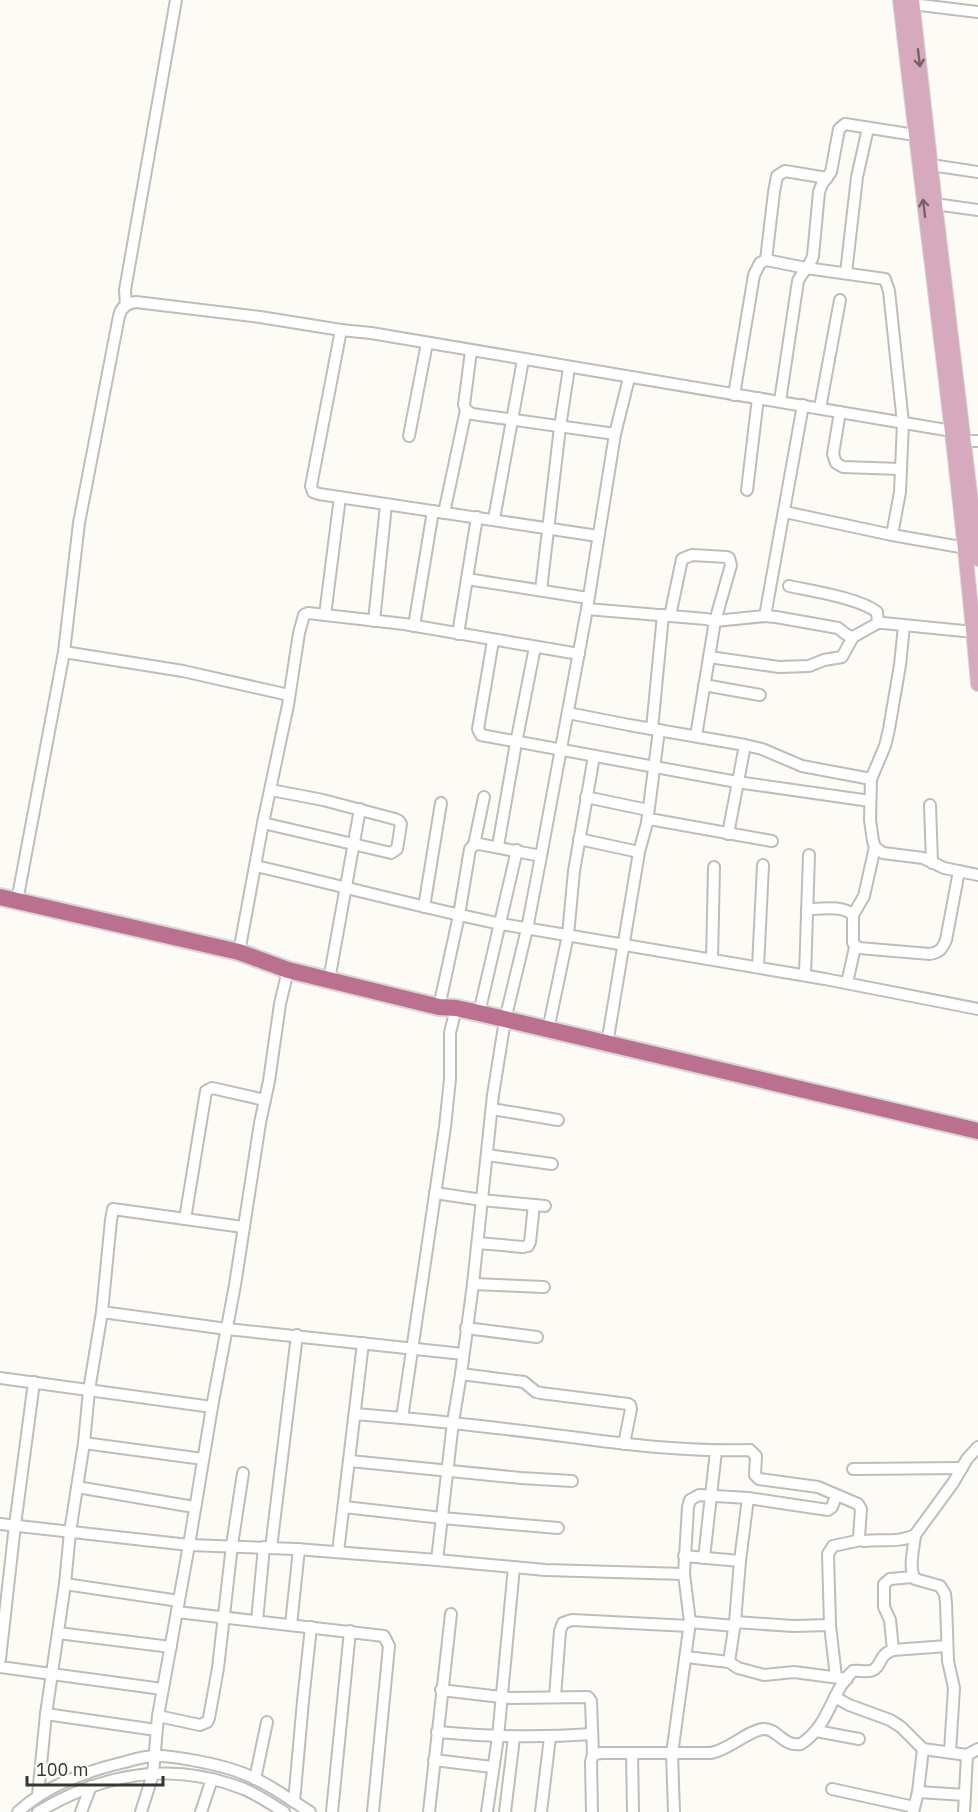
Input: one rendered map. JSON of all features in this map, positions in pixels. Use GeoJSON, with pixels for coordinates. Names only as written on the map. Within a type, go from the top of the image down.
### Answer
{"type":"FeatureCollection","features":[{"type":"Feature","properties":{"kind":"highway"},"geometry":{"type":"LineString","coordinates":[[0,897],[239,952],[288,970],[329,980],[447,1008],[479,1013],[978,1131]]}},
{"type":"Feature","properties":{"kind":"main road"},"geometry":{"type":"LineString","coordinates":[[908,1],[915,135],[952,431],[973,544],[978,559]]}},
{"type":"Feature","properties":{"kind":"main road"},"geometry":{"type":"LineString","coordinates":[[908,1],[931,165],[963,441],[973,544],[974,632],[978,684]]}},
{"type":"Feature","properties":{"kind":"street"},"geometry":{"type":"LineString","coordinates":[[126,305],[125,290],[176,0]]}},
{"type":"Feature","properties":{"kind":"street"},"geometry":{"type":"LineString","coordinates":[[908,1],[978,12]]}},
{"type":"Feature","properties":{"kind":"street"},"geometry":{"type":"LineString","coordinates":[[780,401],[798,281],[813,256],[819,192],[831,172],[839,129],[845,124],[915,135]]}},
{"type":"Feature","properties":{"kind":"street"},"geometry":{"type":"LineString","coordinates":[[846,273],[857,177],[868,128]]}},
{"type":"Feature","properties":{"kind":"street"},"geometry":{"type":"LineString","coordinates":[[931,165],[978,172]]}},
{"type":"Feature","properties":{"kind":"street"},"geometry":{"type":"LineString","coordinates":[[766,260],[777,177],[785,171],[827,178]]}},
{"type":"Feature","properties":{"kind":"street"},"geometry":{"type":"LineString","coordinates":[[935,204],[978,210]]}},
{"type":"Feature","properties":{"kind":"street"},"geometry":{"type":"LineString","coordinates":[[735,395],[754,275],[760,263],[766,260],[880,278],[887,282],[903,423],[900,492],[892,535]]}},
{"type":"Feature","properties":{"kind":"street"},"geometry":{"type":"LineString","coordinates":[[820,408],[840,300]]}},
{"type":"Feature","properties":{"kind":"street"},"geometry":{"type":"LineString","coordinates":[[17,901],[64,652],[79,523],[120,310],[126,305],[136,302],[249,315],[371,333],[952,431]]}},
{"type":"Feature","properties":{"kind":"street"},"geometry":{"type":"LineString","coordinates":[[341,330],[311,486],[313,492],[598,536]]}},
{"type":"Feature","properties":{"kind":"street"},"geometry":{"type":"LineString","coordinates":[[409,436],[427,343]]}},
{"type":"Feature","properties":{"kind":"street"},"geometry":{"type":"LineString","coordinates":[[414,626],[438,512],[466,410],[464,405],[471,351]]}},
{"type":"Feature","properties":{"kind":"street"},"geometry":{"type":"LineString","coordinates":[[494,519],[523,360]]}},
{"type":"Feature","properties":{"kind":"street"},"geometry":{"type":"LineString","coordinates":[[541,590],[569,368]]}},
{"type":"Feature","properties":{"kind":"street"},"geometry":{"type":"LineString","coordinates":[[437,1560],[505,1020],[527,929],[579,654],[615,434],[629,378]]}},
{"type":"Feature","properties":{"kind":"street"},"geometry":{"type":"LineString","coordinates":[[747,490],[758,398]]}},
{"type":"Feature","properties":{"kind":"street"},"geometry":{"type":"LineString","coordinates":[[765,616],[803,405]]}},
{"type":"Feature","properties":{"kind":"street"},"geometry":{"type":"LineString","coordinates":[[466,410],[472,414],[615,434]]}},
{"type":"Feature","properties":{"kind":"street"},"geometry":{"type":"LineString","coordinates":[[840,411],[833,454],[836,464],[843,467],[900,469]]}},
{"type":"Feature","properties":{"kind":"street"},"geometry":{"type":"LineString","coordinates":[[963,441],[978,441]]}},
{"type":"Feature","properties":{"kind":"street"},"geometry":{"type":"LineString","coordinates":[[325,615],[340,497]]}},
{"type":"Feature","properties":{"kind":"street"},"geometry":{"type":"LineString","coordinates":[[374,621],[386,505]]}},
{"type":"Feature","properties":{"kind":"street"},"geometry":{"type":"LineString","coordinates":[[785,512],[892,535],[973,544]]}},
{"type":"Feature","properties":{"kind":"street"},"geometry":{"type":"LineString","coordinates":[[458,634],[477,517]]}},
{"type":"Feature","properties":{"kind":"street"},"geometry":{"type":"LineString","coordinates":[[607,1044],[639,852],[647,823],[667,615],[682,559],[692,555],[727,557],[731,565],[715,621],[696,736]]}},
{"type":"Feature","properties":{"kind":"street"},"geometry":{"type":"LineString","coordinates":[[467,579],[541,590],[587,603],[715,621],[765,616],[838,628],[853,637]]}},
{"type":"Feature","properties":{"kind":"street"},"geometry":{"type":"LineString","coordinates":[[789,586],[848,600],[870,608],[877,612],[878,623]]}},
{"type":"Feature","properties":{"kind":"street"},"geometry":{"type":"LineString","coordinates":[[239,952],[290,695],[303,616],[308,613],[414,626],[579,654]]}},
{"type":"Feature","properties":{"kind":"street"},"geometry":{"type":"LineString","coordinates":[[709,657],[779,667],[809,666],[824,660],[842,657],[846,654],[853,637],[878,623],[974,632]]}},
{"type":"Feature","properties":{"kind":"street"},"geometry":{"type":"LineString","coordinates":[[847,983],[855,946],[853,943],[853,915],[864,896],[875,847],[870,820],[871,779],[890,729],[904,626]]}},
{"type":"Feature","properties":{"kind":"street"},"geometry":{"type":"LineString","coordinates":[[494,641],[478,729],[483,736],[653,768],[870,801]]}},
{"type":"Feature","properties":{"kind":"street"},"geometry":{"type":"LineString","coordinates":[[498,846],[535,647]]}},
{"type":"Feature","properties":{"kind":"street"},"geometry":{"type":"LineString","coordinates":[[64,652],[183,671],[290,695]]}},
{"type":"Feature","properties":{"kind":"street"},"geometry":{"type":"LineString","coordinates":[[704,685],[760,694]]}},
{"type":"Feature","properties":{"kind":"street"},"geometry":{"type":"LineString","coordinates":[[568,713],[745,745],[762,749],[802,766],[871,779]]}},
{"type":"Feature","properties":{"kind":"street"},"geometry":{"type":"LineString","coordinates":[[728,834],[745,745]]}},
{"type":"Feature","properties":{"kind":"street"},"geometry":{"type":"LineString","coordinates":[[548,1030],[568,935],[574,871],[594,756]]}},
{"type":"Feature","properties":{"kind":"street"},"geometry":{"type":"LineString","coordinates":[[263,823],[391,853],[397,849],[399,821],[360,809],[271,790]]}},
{"type":"Feature","properties":{"kind":"street"},"geometry":{"type":"LineString","coordinates":[[402,1418],[445,1127],[450,1079],[450,1033],[447,1008],[459,915],[470,849],[474,845],[484,797]]}},
{"type":"Feature","properties":{"kind":"street"},"geometry":{"type":"LineString","coordinates":[[586,797],[648,810]]}},
{"type":"Feature","properties":{"kind":"street"},"geometry":{"type":"LineString","coordinates":[[423,907],[441,803]]}},
{"type":"Feature","properties":{"kind":"street"},"geometry":{"type":"LineString","coordinates":[[930,805],[932,863]]}},
{"type":"Feature","properties":{"kind":"street"},"geometry":{"type":"LineString","coordinates":[[329,980],[360,809]]}},
{"type":"Feature","properties":{"kind":"street"},"geometry":{"type":"LineString","coordinates":[[647,823],[655,820],[772,841]]}},
{"type":"Feature","properties":{"kind":"street"},"geometry":{"type":"LineString","coordinates":[[579,839],[639,852]]}},
{"type":"Feature","properties":{"kind":"street"},"geometry":{"type":"LineString","coordinates":[[474,845],[498,846],[541,856]]}},
{"type":"Feature","properties":{"kind":"street"},"geometry":{"type":"LineString","coordinates":[[875,847],[883,853],[923,858],[932,863],[978,875]]}},
{"type":"Feature","properties":{"kind":"street"},"geometry":{"type":"LineString","coordinates":[[479,1013],[517,850]]}},
{"type":"Feature","properties":{"kind":"street"},"geometry":{"type":"LineString","coordinates":[[805,975],[809,855]]}},
{"type":"Feature","properties":{"kind":"street"},"geometry":{"type":"LineString","coordinates":[[758,968],[763,865]]}},
{"type":"Feature","properties":{"kind":"street"},"geometry":{"type":"LineString","coordinates":[[256,866],[501,924],[805,975],[978,1009]]}},
{"type":"Feature","properties":{"kind":"street"},"geometry":{"type":"LineString","coordinates":[[712,960],[714,867]]}},
{"type":"Feature","properties":{"kind":"street"},"geometry":{"type":"LineString","coordinates":[[855,946],[918,953],[938,952],[946,940],[959,871]]}},
{"type":"Feature","properties":{"kind":"street"},"geometry":{"type":"LineString","coordinates":[[807,909],[843,909],[853,915]]}},
{"type":"Feature","properties":{"kind":"street"},"geometry":{"type":"LineString","coordinates":[[141,1812],[153,1764],[162,1689],[227,1329],[280,1004],[288,970]]}},
{"type":"Feature","properties":{"kind":"street"},"geometry":{"type":"LineString","coordinates":[[185,1219],[206,1091],[212,1088],[265,1100]]}},
{"type":"Feature","properties":{"kind":"street"},"geometry":{"type":"LineString","coordinates":[[492,1109],[558,1120]]}},
{"type":"Feature","properties":{"kind":"street"},"geometry":{"type":"LineString","coordinates":[[487,1155],[552,1164]]}},
{"type":"Feature","properties":{"kind":"street"},"geometry":{"type":"LineString","coordinates":[[435,1193],[539,1205],[528,1246],[478,1243]]}},
{"type":"Feature","properties":{"kind":"street"},"geometry":{"type":"LineString","coordinates":[[38,1795],[51,1674],[84,1443],[89,1390],[102,1312],[113,1209],[243,1227]]}},
{"type":"Feature","properties":{"kind":"street"},"geometry":{"type":"LineString","coordinates":[[473,1284],[544,1287]]}},
{"type":"Feature","properties":{"kind":"street"},"geometry":{"type":"LineString","coordinates":[[102,1312],[227,1329],[463,1354]]}},
{"type":"Feature","properties":{"kind":"street"},"geometry":{"type":"LineString","coordinates":[[466,1328],[537,1336]]}},
{"type":"Feature","properties":{"kind":"street"},"geometry":{"type":"LineString","coordinates":[[257,1621],[297,1335]]}},
{"type":"Feature","properties":{"kind":"street"},"geometry":{"type":"LineString","coordinates":[[338,1552],[363,1343]]}},
{"type":"Feature","properties":{"kind":"street"},"geometry":{"type":"LineString","coordinates":[[461,1374],[524,1382],[541,1394],[628,1404],[631,1409],[624,1444]]}},
{"type":"Feature","properties":{"kind":"street"},"geometry":{"type":"LineString","coordinates":[[0,1378],[212,1407]]}},
{"type":"Feature","properties":{"kind":"street"},"geometry":{"type":"LineString","coordinates":[[0,1659],[34,1382]]}},
{"type":"Feature","properties":{"kind":"street"},"geometry":{"type":"LineString","coordinates":[[355,1414],[453,1422],[674,1449],[750,1450],[756,1456],[755,1475],[759,1479],[818,1487],[861,1506],[859,1537],[861,1540]]}},
{"type":"Feature","properties":{"kind":"street"},"geometry":{"type":"LineString","coordinates":[[84,1443],[203,1459]]}},
{"type":"Feature","properties":{"kind":"street"},"geometry":{"type":"LineString","coordinates":[[593,1754],[603,1752],[672,1754],[718,1752],[761,1729],[769,1730],[785,1742],[797,1745],[804,1742],[822,1725],[836,1697],[841,1678],[830,1625],[828,1554],[830,1549],[837,1544],[861,1540],[901,1540],[915,1535],[978,1447]]}},
{"type":"Feature","properties":{"kind":"street"},"geometry":{"type":"LineString","coordinates":[[704,1558],[716,1451]]}},
{"type":"Feature","properties":{"kind":"street"},"geometry":{"type":"LineString","coordinates":[[350,1461],[573,1481]]}},
{"type":"Feature","properties":{"kind":"street"},"geometry":{"type":"LineString","coordinates":[[853,1469],[962,1468]]}},
{"type":"Feature","properties":{"kind":"street"},"geometry":{"type":"LineString","coordinates":[[158,1716],[200,1725],[207,1722],[218,1668],[243,1473]]}},
{"type":"Feature","properties":{"kind":"street"},"geometry":{"type":"LineString","coordinates":[[77,1487],[194,1507]]}},
{"type":"Feature","properties":{"kind":"street"},"geometry":{"type":"LineString","coordinates":[[674,1812],[672,1754],[689,1624],[684,1556],[690,1500],[699,1495],[711,1495],[828,1510],[832,1507],[836,1496]]}},
{"type":"Feature","properties":{"kind":"street"},"geometry":{"type":"LineString","coordinates":[[729,1662],[748,1498]]}},
{"type":"Feature","properties":{"kind":"street"},"geometry":{"type":"LineString","coordinates":[[344,1507],[558,1528]]}},
{"type":"Feature","properties":{"kind":"street"},"geometry":{"type":"LineString","coordinates":[[0,1524],[189,1545],[299,1549],[545,1570],[684,1574]]}},
{"type":"Feature","properties":{"kind":"street"},"geometry":{"type":"LineString","coordinates":[[913,1577],[911,1571],[915,1535]]}},
{"type":"Feature","properties":{"kind":"street"},"geometry":{"type":"LineString","coordinates":[[291,1625],[299,1549]]}},
{"type":"Feature","properties":{"kind":"street"},"geometry":{"type":"LineString","coordinates":[[684,1556],[740,1561]]}},
{"type":"Feature","properties":{"kind":"street"},"geometry":{"type":"LineString","coordinates":[[487,1812],[498,1737],[514,1567]]}},
{"type":"Feature","properties":{"kind":"street"},"geometry":{"type":"LineString","coordinates":[[893,1650],[890,1620],[884,1607],[884,1584],[890,1579],[913,1577],[936,1584],[942,1589],[946,1603],[948,1666],[954,1688],[950,1752]]}},
{"type":"Feature","properties":{"kind":"street"},"geometry":{"type":"LineString","coordinates":[[65,1584],[224,1617],[384,1636],[388,1646],[373,1812]]}},
{"type":"Feature","properties":{"kind":"street"},"geometry":{"type":"LineString","coordinates":[[429,1812],[451,1614]]}},
{"type":"Feature","properties":{"kind":"street"},"geometry":{"type":"LineString","coordinates":[[555,1697],[560,1631],[563,1623],[572,1620],[830,1625]]}},
{"type":"Feature","properties":{"kind":"street"},"geometry":{"type":"LineString","coordinates":[[294,1802],[311,1627]]}},
{"type":"Feature","properties":{"kind":"street"},"geometry":{"type":"LineString","coordinates":[[332,1812],[350,1631]]}},
{"type":"Feature","properties":{"kind":"street"},"geometry":{"type":"LineString","coordinates":[[58,1633],[171,1647]]}},
{"type":"Feature","properties":{"kind":"street"},"geometry":{"type":"LineString","coordinates":[[686,1657],[729,1662],[738,1668],[764,1675],[794,1672],[841,1678],[853,1671],[875,1670],[885,1653],[893,1650],[947,1646]]}},
{"type":"Feature","properties":{"kind":"street"},"geometry":{"type":"LineString","coordinates":[[0,1667],[162,1689]]}},
{"type":"Feature","properties":{"kind":"street"},"geometry":{"type":"LineString","coordinates":[[441,1690],[502,1697],[581,1696],[590,1698],[593,1754],[591,1762],[592,1812]]}},
{"type":"Feature","properties":{"kind":"street"},"geometry":{"type":"LineString","coordinates":[[836,1697],[849,1705],[890,1720],[901,1727],[923,1749],[967,1755],[978,1749]]}},
{"type":"Feature","properties":{"kind":"street"},"geometry":{"type":"LineString","coordinates":[[46,1714],[156,1730]]}},
{"type":"Feature","properties":{"kind":"street"},"geometry":{"type":"LineString","coordinates":[[255,1779],[267,1722]]}},
{"type":"Feature","properties":{"kind":"street"},"geometry":{"type":"LineString","coordinates":[[816,1731],[859,1739]]}},
{"type":"Feature","properties":{"kind":"street"},"geometry":{"type":"LineString","coordinates":[[437,1732],[514,1738],[592,1734]]}},
{"type":"Feature","properties":{"kind":"street"},"geometry":{"type":"LineString","coordinates":[[541,1812],[550,1737]]}},
{"type":"Feature","properties":{"kind":"street"},"geometry":{"type":"LineString","coordinates":[[505,1812],[514,1738]]}},
{"type":"Feature","properties":{"kind":"street"},"geometry":{"type":"LineString","coordinates":[[832,1789],[914,1810],[923,1749]]}},
{"type":"Feature","properties":{"kind":"street"},"geometry":{"type":"LineString","coordinates":[[632,1753],[633,1812]]}},
{"type":"Feature","properties":{"kind":"street"},"geometry":{"type":"LineString","coordinates":[[964,1812],[967,1755]]}},
{"type":"Feature","properties":{"kind":"street"},"geometry":{"type":"LineString","coordinates":[[38,1812],[56,1801],[105,1780],[129,1776],[171,1757],[234,1770],[255,1779],[310,1812]]}},
{"type":"Feature","properties":{"kind":"street"},"geometry":{"type":"LineString","coordinates":[[434,1760],[492,1767]]}},
{"type":"Feature","properties":{"kind":"street"},"geometry":{"type":"LineString","coordinates":[[18,1812],[38,1795],[52,1787],[105,1766],[153,1764],[246,1790],[284,1812]]}},
{"type":"Feature","properties":{"kind":"street"},"geometry":{"type":"LineString","coordinates":[[201,1812],[212,1779]]}},
{"type":"Feature","properties":{"kind":"street"},"geometry":{"type":"LineString","coordinates":[[81,1812],[91,1786]]}},
{"type":"Feature","properties":{"kind":"street"},"geometry":{"type":"LineString","coordinates":[[918,1792],[965,1795]]}}]}
